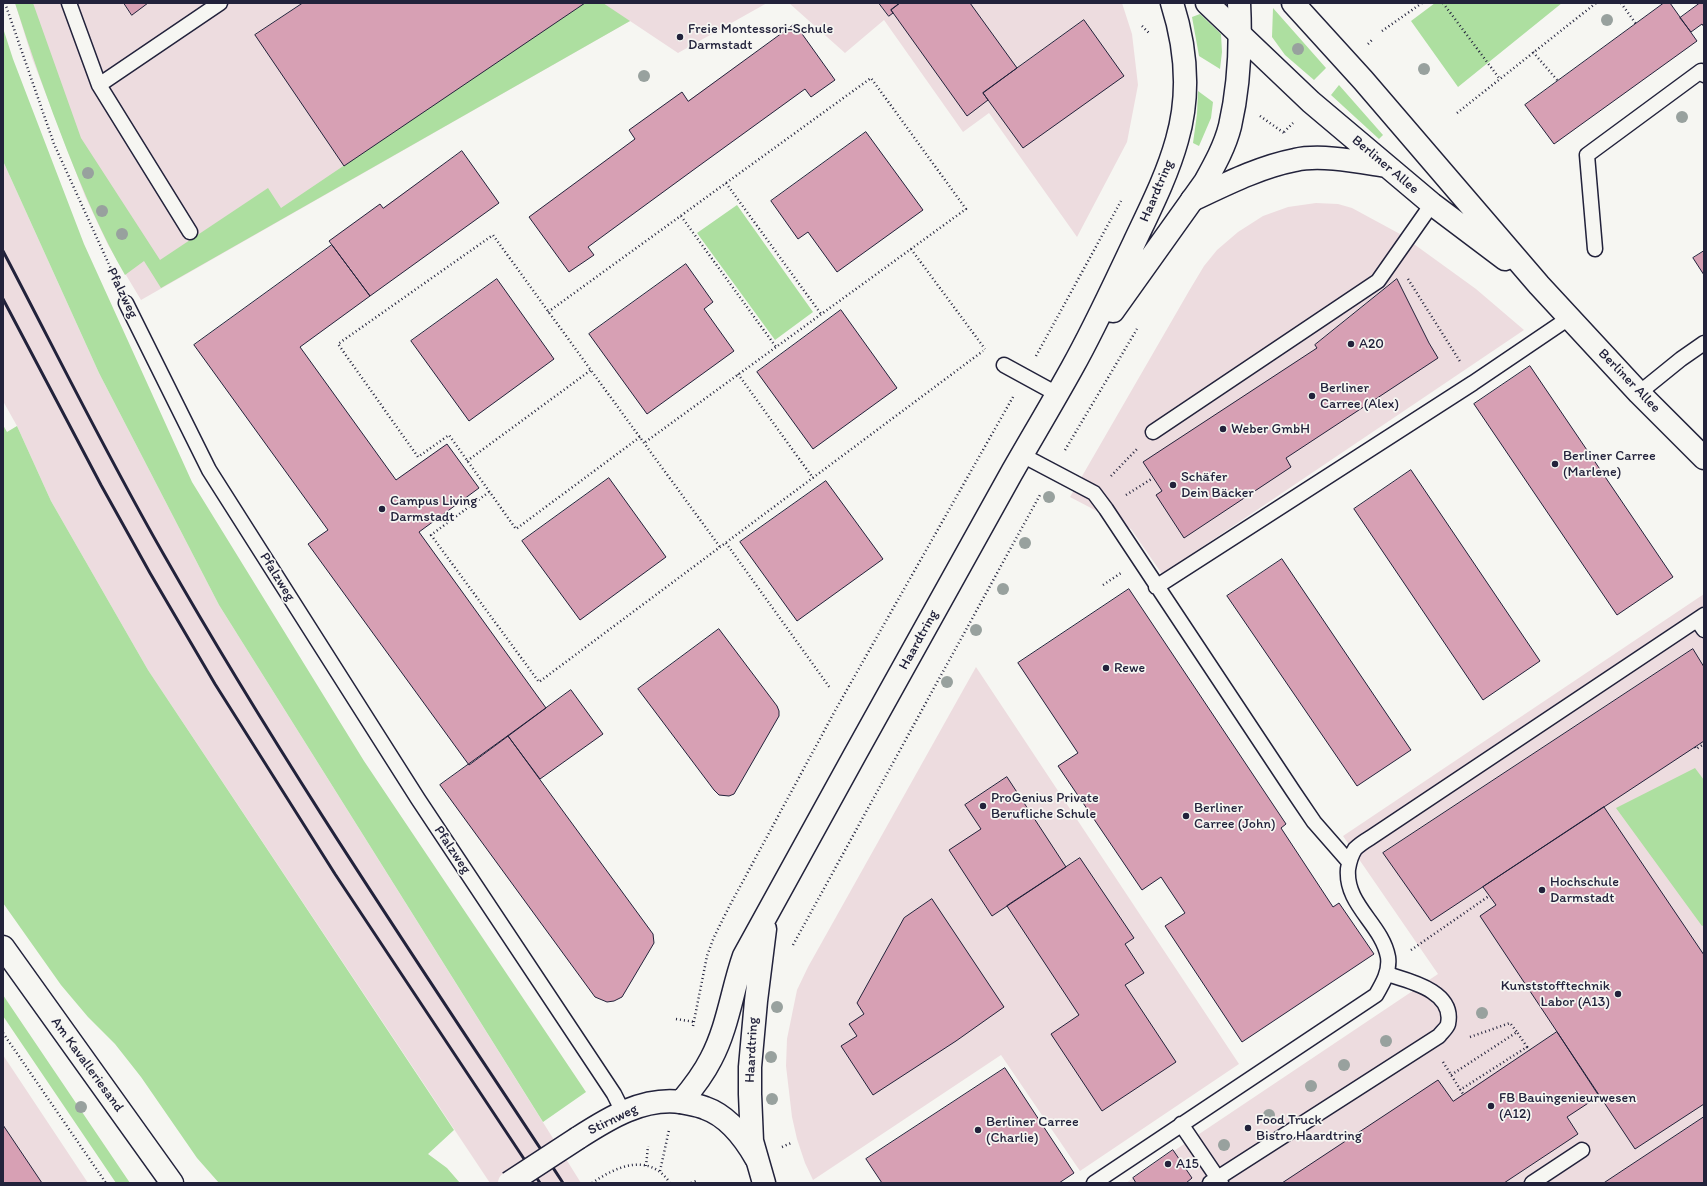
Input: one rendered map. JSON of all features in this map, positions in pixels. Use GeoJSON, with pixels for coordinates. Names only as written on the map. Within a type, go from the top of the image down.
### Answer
{"type":"FeatureCollection","features":[{"type":"Feature","properties":{"kind":"main road","name":"Haardtring"},"geometry":{"type":"LineString","coordinates":[[681,1102],[692,1089],[711,1059],[724,1028],[737,976],[744,956],[1022,455],[1074,365],[1147,215],[1169,165],[1178,138],[1184,110],[1186,88],[1185,63],[1178,21],[1172,3]]}},
{"type":"Feature","properties":{"kind":"main road","name":"Berliner Allee"},"geometry":{"type":"LineString","coordinates":[[1207,3],[1311,102],[1386,166],[1432,204],[1539,285]]}},
{"type":"Feature","properties":{"kind":"main road"},"geometry":{"type":"LineString","coordinates":[[1239,3],[1239,35]]}},
{"type":"Feature","properties":{"kind":"main road","name":"Berliner Allee"},"geometry":{"type":"LineString","coordinates":[[1293,3],[1363,80],[1539,285],[1639,393],[1704,458]]}},
{"type":"Feature","properties":{"kind":"main road","name":"Haardtring"},"geometry":{"type":"LineString","coordinates":[[1074,365],[1205,182],[1217,162],[1230,127],[1238,68],[1239,35]]}},
{"type":"Feature","properties":{"kind":"main road"},"geometry":{"type":"LineString","coordinates":[[1192,200],[1248,175],[1296,159],[1332,158],[1386,166]]}},
{"type":"Feature","properties":{"kind":"main road","name":"Haardtring"},"geometry":{"type":"LineString","coordinates":[[764,1183],[752,1141],[750,1120],[750,1067],[756,1001],[767,916]]}},
{"type":"Feature","properties":{"kind":"main road","name":"Am Kavalleriesand"},"geometry":{"type":"LineString","coordinates":[[3,947],[172,1183]]}},
{"type":"Feature","properties":{"kind":"main road","name":"Stirnweg"},"geometry":{"type":"LineString","coordinates":[[509,1183],[599,1124],[623,1112],[652,1103],[681,1102],[704,1107],[715,1112],[737,1130],[747,1142],[756,1158]]}},
{"type":"Feature","properties":{"kind":"lane"},"geometry":{"type":"LineString","coordinates":[[69,3],[99,85],[190,232]]}},
{"type":"Feature","properties":{"kind":"lane"},"geometry":{"type":"LineString","coordinates":[[99,85],[220,3]]}},
{"type":"Feature","properties":{"kind":"lane"},"geometry":{"type":"LineString","coordinates":[[1595,249],[1587,155],[1701,71],[1704,75]]}},
{"type":"Feature","properties":{"kind":"lane"},"geometry":{"type":"LineString","coordinates":[[1153,432],[1378,281],[1396,258],[1432,204]]}},
{"type":"Feature","properties":{"kind":"lane","name":"Pfalzweg"},"geometry":{"type":"LineString","coordinates":[[126,303],[209,470],[418,799],[614,1094],[623,1112]]}},
{"type":"Feature","properties":{"kind":"lane"},"geometry":{"type":"LineString","coordinates":[[1156,587],[1473,383],[1569,318]]}},
{"type":"Feature","properties":{"kind":"lane"},"geometry":{"type":"LineString","coordinates":[[1639,393],[1681,359],[1704,344]]}},
{"type":"Feature","properties":{"kind":"lane"},"geometry":{"type":"LineString","coordinates":[[1004,365],[1057,394]]}},
{"type":"Feature","properties":{"kind":"lane"},"geometry":{"type":"LineString","coordinates":[[1022,455],[1094,493],[1314,822],[1349,862]]}},
{"type":"Feature","properties":{"kind":"lane"},"geometry":{"type":"LineString","coordinates":[[1094,1183],[1376,995],[1387,974],[1388,958],[1383,942],[1353,896],[1348,879],[1349,862],[1356,849],[1370,838],[1702,622]]}},
{"type":"Feature","properties":{"kind":"lane"},"geometry":{"type":"LineString","coordinates":[[1182,1124],[1216,1181],[1439,1036],[1448,1025],[1448,1011],[1440,997],[1424,987],[1387,974]]}},
{"type":"Feature","properties":{"kind":"lane"},"geometry":{"type":"LineString","coordinates":[[1532,1183],[1582,1150]]}},
{"type":"Feature","properties":{"kind":"path","name":"Pfalzweg"},"geometry":{"type":"LineString","coordinates":[[5,3],[54,144],[126,303]]}},
{"type":"Feature","properties":{"kind":"path"},"geometry":{"type":"LineString","coordinates":[[1382,31],[1422,3]]}},
{"type":"Feature","properties":{"kind":"path"},"geometry":{"type":"LineString","coordinates":[[1442,3],[1499,78]]}},
{"type":"Feature","properties":{"kind":"path"},"geometry":{"type":"LineString","coordinates":[[1457,113],[1499,78],[1596,3]]}},
{"type":"Feature","properties":{"kind":"path"},"geometry":{"type":"LineString","coordinates":[[1621,3],[1636,24]]}},
{"type":"Feature","properties":{"kind":"path"},"geometry":{"type":"LineString","coordinates":[[1142,26],[1152,35],[1151,28]]}},
{"type":"Feature","properties":{"kind":"path"},"geometry":{"type":"LineString","coordinates":[[1533,52],[1558,81]]}},
{"type":"Feature","properties":{"kind":"path"},"geometry":{"type":"LineString","coordinates":[[548,312],[871,78],[966,209],[644,443]]}},
{"type":"Feature","properties":{"kind":"path"},"geometry":{"type":"LineString","coordinates":[[1261,117],[1284,133]]}},
{"type":"Feature","properties":{"kind":"path"},"geometry":{"type":"LineString","coordinates":[[726,183],[822,314]]}},
{"type":"Feature","properties":{"kind":"path"},"geometry":{"type":"LineString","coordinates":[[676,1019],[693,1022],[707,956],[714,937],[729,907],[836,709],[1025,376],[1123,197]]}},
{"type":"Feature","properties":{"kind":"path"},"geometry":{"type":"LineString","coordinates":[[680,216],[776,347]]}},
{"type":"Feature","properties":{"kind":"path"},"geometry":{"type":"LineString","coordinates":[[640,437],[516,529],[449,435],[418,457],[338,344],[492,235],[640,437],[720,547]]}},
{"type":"Feature","properties":{"kind":"path"},"geometry":{"type":"LineString","coordinates":[[911,249],[985,350],[1004,365]]}},
{"type":"Feature","properties":{"kind":"path"},"geometry":{"type":"LineString","coordinates":[[1396,258],[1473,383]]}},
{"type":"Feature","properties":{"kind":"path"},"geometry":{"type":"LineString","coordinates":[[791,948],[1053,471],[1137,329]]}},
{"type":"Feature","properties":{"kind":"path"},"geometry":{"type":"LineString","coordinates":[[489,492],[431,535],[540,682],[985,350]]}},
{"type":"Feature","properties":{"kind":"path"},"geometry":{"type":"LineString","coordinates":[[467,461],[591,370]]}},
{"type":"Feature","properties":{"kind":"path"},"geometry":{"type":"LineString","coordinates":[[738,374],[813,478]]}},
{"type":"Feature","properties":{"kind":"path"},"geometry":{"type":"LineString","coordinates":[[1094,493],[1153,432]]}},
{"type":"Feature","properties":{"kind":"path"},"geometry":{"type":"LineString","coordinates":[[1106,509],[1153,478]]}},
{"type":"Feature","properties":{"kind":"path"},"geometry":{"type":"LineString","coordinates":[[726,543],[830,688]]}},
{"type":"Feature","properties":{"kind":"path"},"geometry":{"type":"LineString","coordinates":[[1695,747],[1696,749],[1704,744]]}},
{"type":"Feature","properties":{"kind":"path"},"geometry":{"type":"LineString","coordinates":[[1388,958],[1414,949],[1489,896]]}},
{"type":"Feature","properties":{"kind":"path"},"geometry":{"type":"LineString","coordinates":[[1465,1039],[1510,1023],[1530,1050]]}},
{"type":"Feature","properties":{"kind":"path"},"geometry":{"type":"LineString","coordinates":[[1463,1094],[1451,1075],[1517,1032]]}},
{"type":"Feature","properties":{"kind":"path"},"geometry":{"type":"LineString","coordinates":[[3,1033],[106,1183]]}},
{"type":"Feature","properties":{"kind":"path"},"geometry":{"type":"LineString","coordinates":[[1460,1090],[1527,1047]]}},
{"type":"Feature","properties":{"kind":"path"},"geometry":{"type":"LineString","coordinates":[[782,1147],[791,1143]]}},
{"type":"Feature","properties":{"kind":"path"},"geometry":{"type":"LineString","coordinates":[[646,1166],[648,1146]]}},
{"type":"Feature","properties":{"kind":"path"},"geometry":{"type":"LineString","coordinates":[[592,1183],[604,1175],[622,1167],[634,1165],[646,1166],[660,1171],[670,1183]]}},
{"type":"Feature","properties":{"kind":"path"},"geometry":{"type":"LineString","coordinates":[[691,1183],[696,1181]]}},
{"type":"Feature","properties":{"kind":"shaded area"},"geometry":{"type":"Polygon","coordinates":[[[15,3],[767,3],[678,53],[630,21],[141,300],[108,245],[85,196],[32,58],[15,3]]]}},
{"type":"Feature","properties":{"kind":"shaded area"},"geometry":{"type":"Polygon","coordinates":[[[789,3],[1122,3],[1132,34],[1138,85],[1127,142],[1077,237],[989,113],[963,132],[884,20],[845,53],[789,3]]]}},
{"type":"Feature","properties":{"kind":"shaded area"},"geometry":{"type":"Polygon","coordinates":[[[3,161],[99,373],[219,605],[581,1183],[490,1183],[148,670],[51,501],[17,426],[3,401],[3,161]]]}},
{"type":"Feature","properties":{"kind":"shaded area"},"geometry":{"type":"Polygon","coordinates":[[[1316,203],[1338,204],[1352,208],[1400,234],[1476,289],[1524,330],[1162,574],[1131,529],[1070,497],[1189,291],[1204,266],[1217,250],[1238,232],[1263,216],[1288,207],[1316,203]]]}},
{"type":"Feature","properties":{"kind":"shaded area","name":"Hochschule Darmstadt"},"geometry":{"type":"Polygon","coordinates":[[[1704,594],[1704,1183],[1126,1183],[1438,974],[1343,836],[1704,594]]]}},
{"type":"Feature","properties":{"kind":"shaded area","name":"ProGenius Private Berufliche Schule"},"geometry":{"type":"Polygon","coordinates":[[[976,667],[1239,1064],[1080,1171],[1001,1055],[813,1180],[805,1163],[797,1139],[792,1117],[786,1066],[787,1039],[797,990],[808,967],[976,667]]]}},
{"type":"Feature","properties":{"kind":"shaded area"},"geometry":{"type":"Polygon","coordinates":[[[3,1055],[88,1183],[3,1183],[3,1055]]]}},
{"type":"Feature","properties":{"kind":"green space"},"geometry":{"type":"Polygon","coordinates":[[[15,3],[33,3],[81,138],[160,260],[268,188],[281,208],[585,3],[603,3],[630,21],[161,288],[144,261],[125,275],[109,245],[73,166],[40,77],[15,3]]]}},
{"type":"Feature","properties":{"kind":"green space"},"geometry":{"type":"Polygon","coordinates":[[[1435,3],[1562,3],[1458,87],[1411,21],[1435,3]]]}},
{"type":"Feature","properties":{"kind":"green space"},"geometry":{"type":"Polygon","coordinates":[[[1273,8],[1326,68],[1314,80],[1285,55],[1272,37],[1273,8]]]}},
{"type":"Feature","properties":{"kind":"green space"},"geometry":{"type":"Polygon","coordinates":[[[1200,14],[1221,34],[1222,52],[1220,69],[1199,56],[1192,17],[1200,14]]]}},
{"type":"Feature","properties":{"kind":"green space"},"geometry":{"type":"Polygon","coordinates":[[[3,28],[13,59],[84,244],[192,482],[364,761],[586,1092],[543,1122],[219,605],[99,373],[3,161],[3,28]]]}},
{"type":"Feature","properties":{"kind":"green space"},"geometry":{"type":"Polygon","coordinates":[[[1339,85],[1383,135],[1379,139],[1331,95],[1339,85]]]}},
{"type":"Feature","properties":{"kind":"green space"},"geometry":{"type":"Polygon","coordinates":[[[1198,91],[1213,102],[1211,118],[1199,146],[1193,143],[1197,114],[1198,91]]]}},
{"type":"Feature","properties":{"kind":"green space"},"geometry":{"type":"Polygon","coordinates":[[[737,205],[813,312],[775,340],[697,233],[737,205]]]}},
{"type":"Feature","properties":{"kind":"green space"},"geometry":{"type":"Polygon","coordinates":[[[3,425],[7,432],[17,426],[51,501],[148,670],[454,1130],[428,1154],[447,1168],[460,1183],[219,1183],[197,1158],[141,1077],[115,1044],[88,1017],[61,985],[3,903],[3,425]]]}},
{"type":"Feature","properties":{"kind":"green space"},"geometry":{"type":"Polygon","coordinates":[[[1695,768],[1704,780],[1704,925],[1702,926],[1616,808],[1695,768]]]}},
{"type":"Feature","properties":{"kind":"green space"},"geometry":{"type":"Polygon","coordinates":[[[3,995],[130,1183],[116,1183],[3,1016],[3,995]]]}},
{"type":"Feature","properties":{"kind":"building"},"geometry":{"type":"Polygon","coordinates":[[[124,3],[148,3],[132,15],[124,3]]]}},
{"type":"Feature","properties":{"kind":"building"},"geometry":{"type":"Polygon","coordinates":[[[303,3],[585,3],[344,166],[255,35],[303,3]]]}},
{"type":"Feature","properties":{"kind":"building"},"geometry":{"type":"Polygon","coordinates":[[[879,3],[900,3],[891,10],[893,13],[889,16],[879,3]]]}},
{"type":"Feature","properties":{"kind":"building"},"geometry":{"type":"Polygon","coordinates":[[[900,3],[970,3],[1017,68],[983,93],[988,100],[967,116],[891,10],[900,3]]]}},
{"type":"Feature","properties":{"kind":"building"},"geometry":{"type":"Polygon","coordinates":[[[1664,3],[1670,3],[1697,41],[1554,144],[1525,105],[1664,3]]]}},
{"type":"Feature","properties":{"kind":"building"},"geometry":{"type":"Polygon","coordinates":[[[1700,3],[1704,3],[1704,27],[1702,24],[1691,32],[1680,18],[1700,3]]]}},
{"type":"Feature","properties":{"kind":"building"},"geometry":{"type":"Polygon","coordinates":[[[1084,20],[1124,76],[1023,148],[983,93],[1084,20]]]}},
{"type":"Feature","properties":{"kind":"building"},"geometry":{"type":"Polygon","coordinates":[[[795,24],[835,80],[811,97],[805,89],[588,247],[594,255],[569,272],[529,217],[635,139],[629,130],[682,92],[688,101],[795,24]]]}},
{"type":"Feature","properties":{"kind":"building"},"geometry":{"type":"Polygon","coordinates":[[[866,132],[923,210],[837,272],[808,232],[798,239],[771,201],[866,132]]]}},
{"type":"Feature","properties":{"kind":"building"},"geometry":{"type":"Polygon","coordinates":[[[462,151],[499,203],[370,296],[329,241],[380,204],[383,208],[462,151]]]}},
{"type":"Feature","properties":{"kind":"building","name":"Campus Living Darmstadt"},"geometry":{"type":"Polygon","coordinates":[[[332,245],[370,296],[300,347],[396,480],[447,444],[479,488],[419,532],[546,708],[469,765],[308,544],[328,530],[194,345],[332,245]]]}},
{"type":"Feature","properties":{"kind":"building"},"geometry":{"type":"Polygon","coordinates":[[[1704,251],[1704,275],[1693,258],[1704,251]]]}},
{"type":"Feature","properties":{"kind":"building"},"geometry":{"type":"Polygon","coordinates":[[[686,264],[713,302],[704,309],[734,351],[647,414],[589,334],[686,264]]]}},
{"type":"Feature","properties":{"kind":"building"},"geometry":{"type":"Polygon","coordinates":[[[497,279],[554,359],[469,421],[411,341],[497,279]]]}},
{"type":"Feature","properties":{"kind":"building","name":"Berliner Carree (Alex)"},"geometry":{"type":"Polygon","coordinates":[[[1397,279],[1438,358],[1286,458],[1291,467],[1184,538],[1156,495],[1162,491],[1143,462],[1317,348],[1315,345],[1397,279]]]}},
{"type":"Feature","properties":{"kind":"building"},"geometry":{"type":"Polygon","coordinates":[[[841,310],[897,388],[813,449],[757,372],[841,310]]]}},
{"type":"Feature","properties":{"kind":"building","name":"Berliner Carree (Marlene)"},"geometry":{"type":"Polygon","coordinates":[[[1530,366],[1673,577],[1617,615],[1474,404],[1530,366]]]}},
{"type":"Feature","properties":{"kind":"building"},"geometry":{"type":"Polygon","coordinates":[[[1411,470],[1540,661],[1483,700],[1354,509],[1411,470]]]}},
{"type":"Feature","properties":{"kind":"building"},"geometry":{"type":"Polygon","coordinates":[[[609,478],[666,557],[580,620],[522,541],[609,478]]]}},
{"type":"Feature","properties":{"kind":"building"},"geometry":{"type":"Polygon","coordinates":[[[826,481],[883,559],[797,621],[740,542],[826,481]]]}},
{"type":"Feature","properties":{"kind":"building"},"geometry":{"type":"Polygon","coordinates":[[[1282,559],[1411,750],[1357,786],[1227,596],[1282,559]]]}},
{"type":"Feature","properties":{"kind":"building","name":"Berliner Carree (John)"},"geometry":{"type":"Polygon","coordinates":[[[1129,589],[1286,824],[1281,828],[1333,907],[1339,903],[1374,954],[1242,1042],[1165,926],[1185,913],[1161,877],[1142,890],[1058,766],[1078,753],[1018,663],[1129,589]]]}},
{"type":"Feature","properties":{"kind":"building"},"geometry":{"type":"Polygon","coordinates":[[[719,629],[777,706],[779,711],[779,716],[734,794],[729,796],[719,795],[714,790],[638,689],[719,629]]]}},
{"type":"Feature","properties":{"kind":"building"},"geometry":{"type":"Polygon","coordinates":[[[1693,649],[1704,667],[1704,741],[1431,921],[1383,853],[1693,649]]]}},
{"type":"Feature","properties":{"kind":"building"},"geometry":{"type":"Polygon","coordinates":[[[571,690],[603,734],[540,779],[508,736],[571,690]]]}},
{"type":"Feature","properties":{"kind":"building"},"geometry":{"type":"Polygon","coordinates":[[[508,736],[653,934],[654,943],[622,997],[614,1001],[607,1002],[595,997],[440,785],[508,736]]]}},
{"type":"Feature","properties":{"kind":"building"},"geometry":{"type":"Polygon","coordinates":[[[1007,777],[1066,867],[992,916],[949,850],[981,829],[965,805],[1007,777]]]}},
{"type":"Feature","properties":{"kind":"building","name":"Kunststofftechnik Labor (A13)"},"geometry":{"type":"Polygon","coordinates":[[[1604,807],[1704,955],[1704,1104],[1635,1149],[1480,916],[1496,905],[1483,887],[1604,807]]]}},
{"type":"Feature","properties":{"kind":"building"},"geometry":{"type":"Polygon","coordinates":[[[1080,858],[1134,938],[1125,944],[1144,973],[1125,985],[1176,1062],[1102,1111],[1051,1034],[1079,1015],[1007,906],[1080,858]]]}},
{"type":"Feature","properties":{"kind":"building"},"geometry":{"type":"Polygon","coordinates":[[[932,899],[1004,1007],[956,1041],[873,1095],[841,1046],[857,1036],[849,1024],[864,1014],[857,1003],[904,918],[932,899]]]}},
{"type":"Feature","properties":{"kind":"building","name":"FB Bauingenieurwesen (A12)"},"geometry":{"type":"Polygon","coordinates":[[[1557,1032],[1599,1096],[1567,1117],[1578,1134],[1504,1183],[1282,1183],[1438,1080],[1453,1101],[1557,1032]]]}},
{"type":"Feature","properties":{"kind":"building","name":"Berliner Carree (Charlie)"},"geometry":{"type":"Polygon","coordinates":[[[1005,1068],[1074,1173],[1059,1183],[882,1183],[866,1159],[1005,1068]]]}},
{"type":"Feature","properties":{"kind":"building"},"geometry":{"type":"Polygon","coordinates":[[[1704,1117],[1704,1183],[1604,1183],[1704,1117]]]}},
{"type":"Feature","properties":{"kind":"building"},"geometry":{"type":"Polygon","coordinates":[[[3,1125],[42,1183],[3,1183],[3,1125]]]}},
{"type":"Feature","properties":{"kind":"building","name":"A15"},"geometry":{"type":"Polygon","coordinates":[[[1173,1150],[1192,1178],[1186,1183],[1136,1183],[1133,1178],[1173,1150]]]}},
{"type":"Feature","properties":{"kind":"railway"},"geometry":{"type":"LineString","coordinates":[[3,251],[122,480],[211,636],[308,794],[563,1183]]}},
{"type":"Feature","properties":{"kind":"railway"},"geometry":{"type":"LineString","coordinates":[[3,299],[101,485],[150,573],[215,684],[335,874],[540,1183]]}},
{"type":"Feature","properties":{"kind":"place","name":"Freie Montessori-Schule Darmstadt"},"geometry":{"type":"Point","coordinates":[680,37]}},
{"type":"Feature","properties":{"kind":"place","name":"A20"},"geometry":{"type":"Point","coordinates":[1351,344]}},
{"type":"Feature","properties":{"kind":"place","name":"Berliner Carree (Alex)"},"geometry":{"type":"Point","coordinates":[1312,396]}},
{"type":"Feature","properties":{"kind":"place","name":"Weber GmbH"},"geometry":{"type":"Point","coordinates":[1223,429]}},
{"type":"Feature","properties":{"kind":"place","name":"Berliner Carree (Marlene)"},"geometry":{"type":"Point","coordinates":[1555,464]}},
{"type":"Feature","properties":{"kind":"place","name":"Schäfer Dein Bäcker"},"geometry":{"type":"Point","coordinates":[1173,485]}},
{"type":"Feature","properties":{"kind":"place","name":"Campus Living Darmstadt"},"geometry":{"type":"Point","coordinates":[382,509]}},
{"type":"Feature","properties":{"kind":"place","name":"Rewe"},"geometry":{"type":"Point","coordinates":[1106,668]}},
{"type":"Feature","properties":{"kind":"place","name":"ProGenius Private Berufliche Schule"},"geometry":{"type":"Point","coordinates":[983,806]}},
{"type":"Feature","properties":{"kind":"place","name":"Berliner Carree (John)"},"geometry":{"type":"Point","coordinates":[1186,816]}},
{"type":"Feature","properties":{"kind":"place","name":"Hochschule Darmstadt"},"geometry":{"type":"Point","coordinates":[1542,890]}},
{"type":"Feature","properties":{"kind":"place","name":"Kunststofftechnik Labor (A13)"},"geometry":{"type":"Point","coordinates":[1618,994]}},
{"type":"Feature","properties":{"kind":"place","name":"FB Bauingenieurwesen (A12)"},"geometry":{"type":"Point","coordinates":[1491,1106]}},
{"type":"Feature","properties":{"kind":"place","name":"Food Truck Bistro Haardtring"},"geometry":{"type":"Point","coordinates":[1248,1128]}},
{"type":"Feature","properties":{"kind":"place","name":"Berliner Carree (Charlie)"},"geometry":{"type":"Point","coordinates":[978,1130]}},
{"type":"Feature","properties":{"kind":"place","name":"A15"},"geometry":{"type":"Point","coordinates":[1168,1164]}}]}
